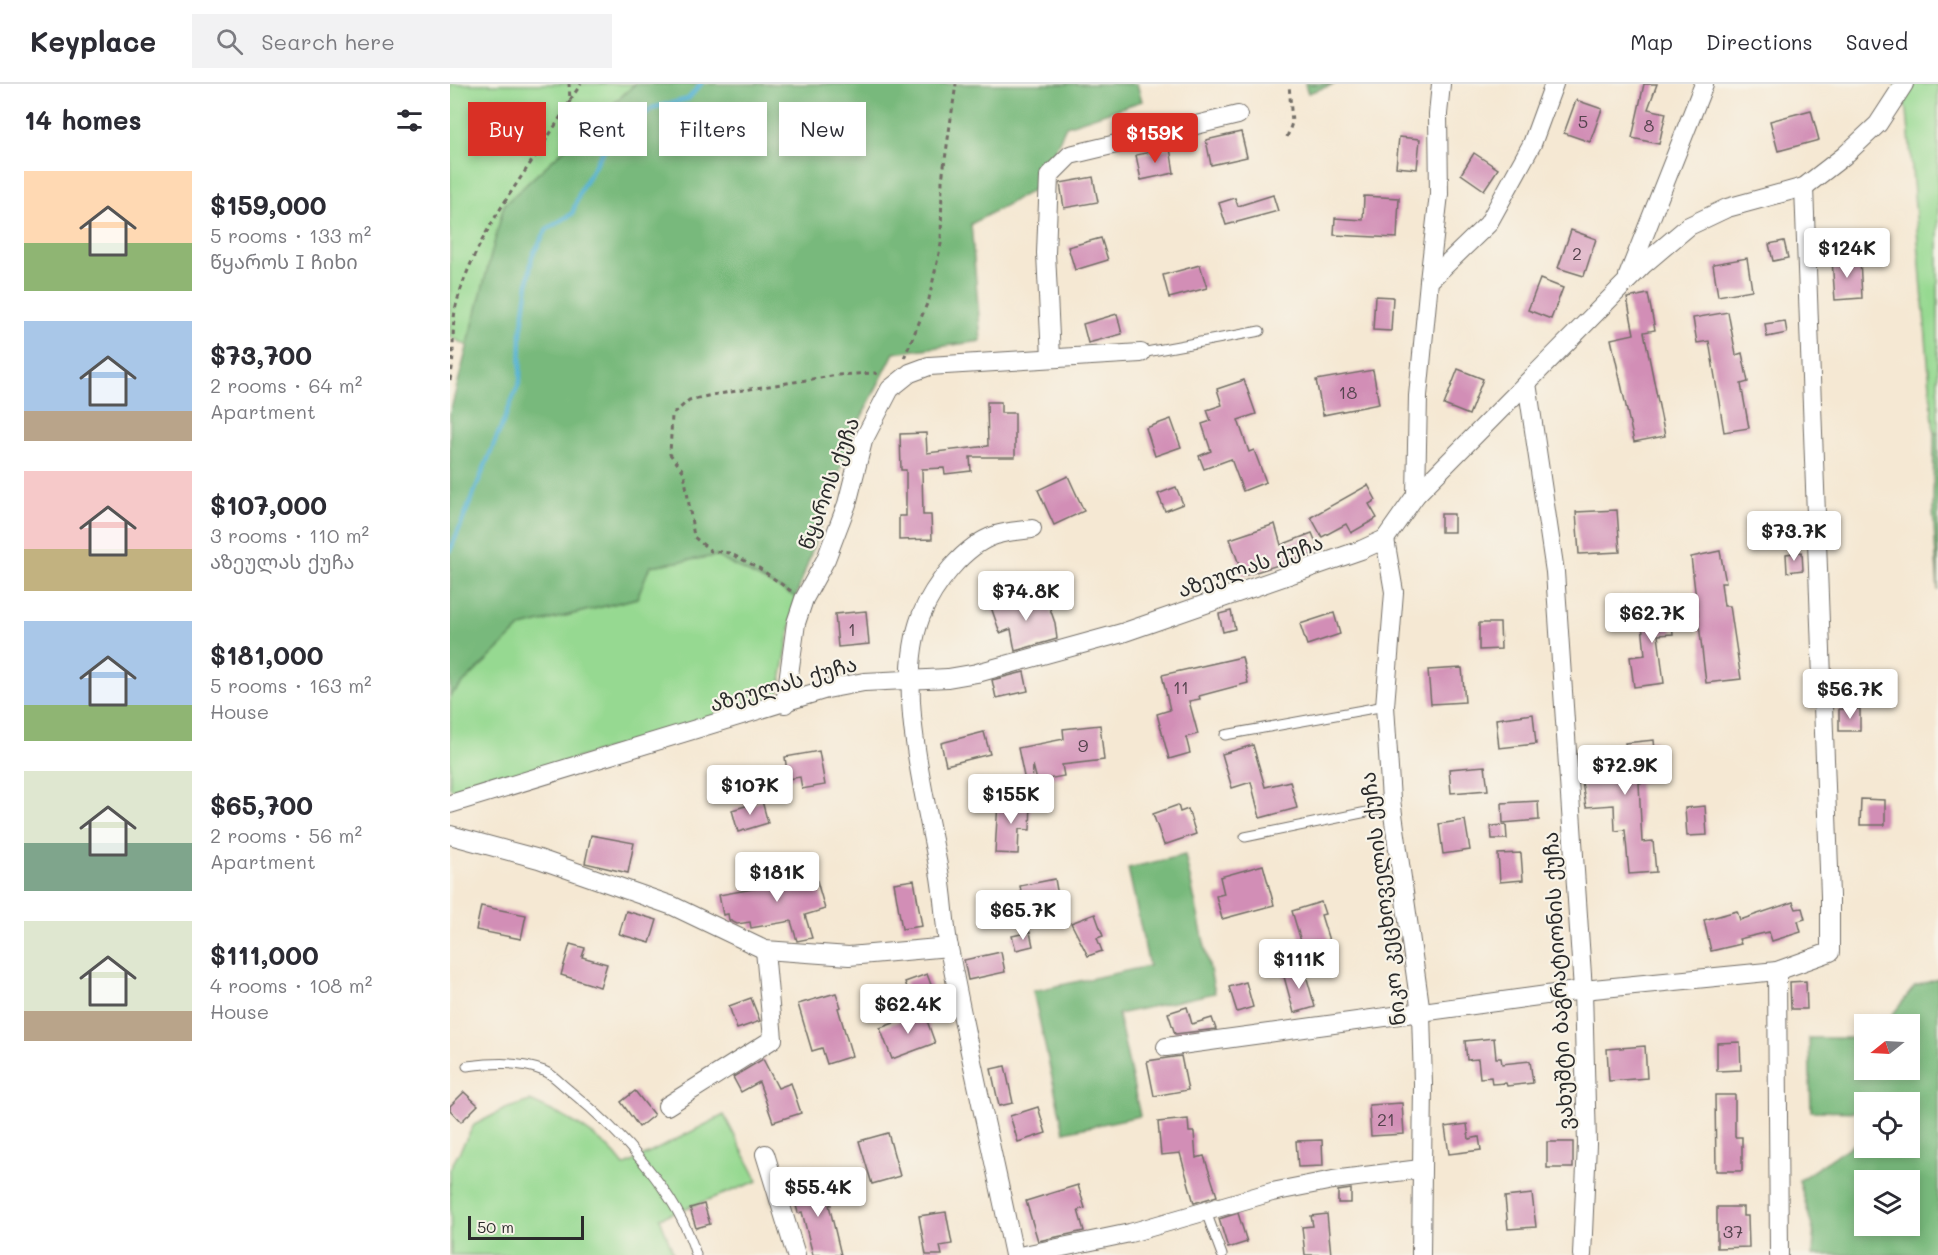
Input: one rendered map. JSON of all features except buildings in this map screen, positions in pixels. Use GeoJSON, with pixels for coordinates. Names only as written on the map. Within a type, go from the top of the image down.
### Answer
{"type":"FeatureCollection","features":[{"type":"Feature","properties":{"kind":"street"},"geometry":{"type":"LineString","coordinates":[[1416,495],[1418,396],[1439,194],[1438,114],[1442,84]]}},
{"type":"Feature","properties":{"kind":"street"},"geometry":{"type":"LineString","coordinates":[[1429,281],[1488,224],[1532,144],[1554,84]]}},
{"type":"Feature","properties":{"kind":"street"},"geometry":{"type":"LineString","coordinates":[[1625,283],[1704,84]]}},
{"type":"Feature","properties":{"kind":"street"},"geometry":{"type":"LineString","coordinates":[[1386,539],[1416,495],[1625,283],[1689,226],[1727,208],[1804,187],[1844,156],[1878,124],[1904,84]]}},
{"type":"Feature","properties":{"kind":"street"},"geometry":{"type":"LineString","coordinates":[[1051,358],[1046,253],[1049,176],[1070,155],[1238,116]]}},
{"type":"Feature","properties":{"kind":"street"},"geometry":{"type":"LineString","coordinates":[[1166,1047],[1583,990],[1777,971],[1830,952],[1830,896],[1804,187]]}},
{"type":"Feature","properties":{"kind":"street","name":"წყაროს ქუჩა"},"geometry":{"type":"LineString","coordinates":[[785,704],[796,623],[804,599],[826,559],[847,504],[863,441],[890,389],[910,374],[929,366],[1141,353]]}},
{"type":"Feature","properties":{"kind":"street","name":"ვახუშტი ბაგრატიონის ქუჩა"},"geometry":{"type":"LineString","coordinates":[[1527,383],[1555,572],[1583,990],[1587,1143],[1582,1255]]}},
{"type":"Feature","properties":{"kind":"street"},"geometry":{"type":"LineString","coordinates":[[1014,1255],[949,947],[941,878],[912,713],[912,679],[915,639],[921,617],[933,590],[963,555],[995,535],[1032,529]]}},
{"type":"Feature","properties":{"kind":"street","name":"აზეულას ქუჩა"},"geometry":{"type":"LineString","coordinates":[[450,804],[785,704],[827,689],[855,683],[977,673],[1122,633],[1361,550],[1386,539]]}},
{"type":"Feature","properties":{"kind":"street","name":"ნიკო კეცხოველის ქუჩა"},"geometry":{"type":"LineString","coordinates":[[1386,539],[1394,592],[1385,706],[1391,807],[1421,1013],[1423,1084],[1420,1255]]}},
{"type":"Feature","properties":{"kind":"street"},"geometry":{"type":"LineString","coordinates":[[450,835],[538,859],[662,902],[765,950],[849,956],[949,947]]}},
{"type":"Feature","properties":{"kind":"street"},"geometry":{"type":"LineString","coordinates":[[667,1106],[773,1039],[765,950]]}},
{"type":"Feature","properties":{"kind":"street"},"geometry":{"type":"LineString","coordinates":[[1777,971],[1779,1255]]}},
{"type":"Feature","properties":{"kind":"street"},"geometry":{"type":"LineString","coordinates":[[765,1154],[795,1255]]}},
{"type":"Feature","properties":{"kind":"street"},"geometry":{"type":"LineString","coordinates":[[1023,1255],[1130,1233],[1292,1188],[1420,1169]]}},
{"type":"Feature","properties":{"kind":"lane"},"geometry":{"type":"LineString","coordinates":[[1141,353],[1260,331]]}},
{"type":"Feature","properties":{"kind":"lane"},"geometry":{"type":"LineString","coordinates":[[1225,735],[1385,706]]}},
{"type":"Feature","properties":{"kind":"lane"},"geometry":{"type":"LineString","coordinates":[[1245,837],[1391,807]]}},
{"type":"Feature","properties":{"kind":"lane"},"geometry":{"type":"LineString","coordinates":[[466,1065],[503,1062],[545,1071],[598,1113],[654,1174],[693,1242],[696,1255]]}},
{"type":"Feature","properties":{"kind":"lane"},"geometry":{"type":"LineString","coordinates":[[1206,1212],[1222,1255]]}},
{"type":"Feature","properties":{"kind":"path"},"geometry":{"type":"LineString","coordinates":[[569,84],[570,101]]}},
{"type":"Feature","properties":{"kind":"path"},"geometry":{"type":"LineString","coordinates":[[450,380],[456,305],[482,237],[580,84]]}},
{"type":"Feature","properties":{"kind":"path"},"geometry":{"type":"LineString","coordinates":[[900,365],[929,299],[941,244],[942,180],[956,84]]}},
{"type":"Feature","properties":{"kind":"path"},"geometry":{"type":"LineString","coordinates":[[1287,137],[1292,123],[1288,84]]}},
{"type":"Feature","properties":{"kind":"path"},"geometry":{"type":"LineString","coordinates":[[804,599],[759,568],[729,553],[711,551],[694,537],[684,472],[670,454],[672,415],[689,400],[758,389],[796,380],[875,373],[886,380],[890,389]]}},
{"type":"Feature","properties":{"kind":"green space"},"geometry":{"type":"Polygon","coordinates":[[[450,84],[635,84],[616,102],[558,102],[558,155],[504,205],[468,346],[450,337],[450,84]]]}},
{"type":"Feature","properties":{"kind":"green space"},"geometry":{"type":"Polygon","coordinates":[[[635,84],[1137,84],[1142,101],[1066,126],[1037,188],[971,224],[981,341],[894,353],[851,438],[796,597],[716,556],[650,566],[637,598],[521,627],[450,696],[450,413],[504,205],[558,155],[647,156],[647,102],[616,102],[635,84]]]}},
{"type":"Feature","properties":{"kind":"green space"},"geometry":{"type":"Polygon","coordinates":[[[1305,84],[1335,84],[1308,93],[1305,84]]]}},
{"type":"Feature","properties":{"kind":"green space"},"geometry":{"type":"Polygon","coordinates":[[[1894,84],[1938,84],[1938,433],[1934,433],[1907,110],[1894,84]]]}},
{"type":"Feature","properties":{"kind":"green space"},"geometry":{"type":"Polygon","coordinates":[[[1934,433],[1938,433],[1938,591],[1933,509],[1934,433]]]}},
{"type":"Feature","properties":{"kind":"green space"},"geometry":{"type":"Polygon","coordinates":[[[716,556],[796,597],[778,698],[461,793],[450,788],[450,696],[521,627],[637,598],[649,566],[716,556]]]}},
{"type":"Feature","properties":{"kind":"green space"},"geometry":{"type":"Polygon","coordinates":[[[1185,855],[1215,993],[1118,1014],[1140,1116],[1064,1132],[1033,991],[1149,966],[1128,868],[1185,855]]]}},
{"type":"Feature","properties":{"kind":"green space"},"geometry":{"type":"Polygon","coordinates":[[[1938,979],[1938,1255],[1813,1255],[1814,1234],[1799,1180],[1854,1144],[1854,1158],[1920,1158],[1920,1092],[1854,1092],[1854,1112],[1811,1111],[1809,1038],[1854,1038],[1854,1080],[1920,1080],[1920,1014],[1893,1014],[1915,986],[1938,979]]]}},
{"type":"Feature","properties":{"kind":"green space"},"geometry":{"type":"Polygon","coordinates":[[[530,1101],[582,1127],[615,1154],[624,1166],[724,1115],[758,1181],[660,1218],[674,1255],[451,1255],[450,1169],[474,1125],[505,1109],[530,1101]]]}},
{"type":"Feature","properties":{"kind":"waterway"},"geometry":{"type":"LineString","coordinates":[[450,551],[520,381],[521,333],[532,256],[547,229],[572,214],[581,189],[602,153],[652,108],[688,99],[701,84]]}}]}
